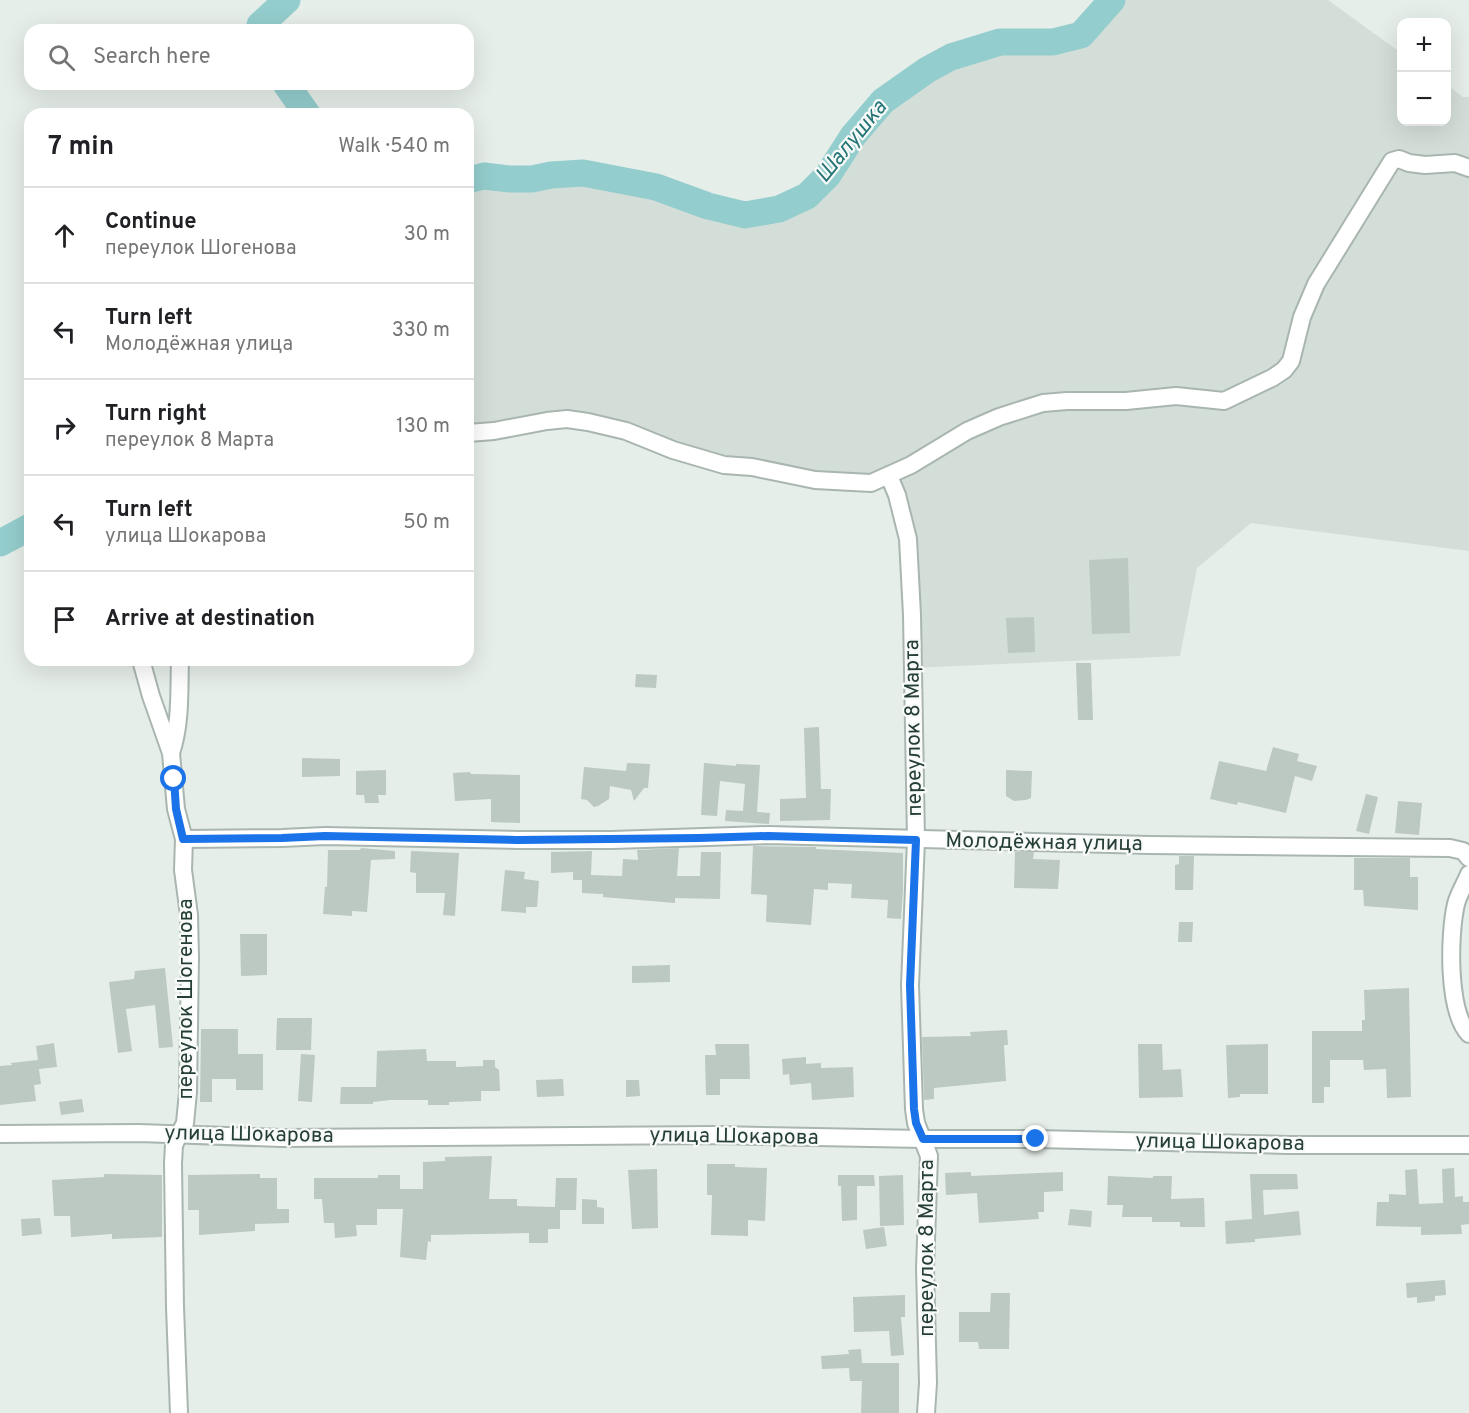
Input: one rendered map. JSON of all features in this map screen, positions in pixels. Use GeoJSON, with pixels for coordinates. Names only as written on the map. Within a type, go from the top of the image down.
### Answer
{"type":"FeatureCollection","features":[{"type":"Feature","properties":{"kind":"street"},"geometry":{"type":"LineString","coordinates":[[474,433],[547,421],[577,420],[626,432],[673,450],[724,465],[752,467],[815,480],[871,483],[910,465],[967,431],[1023,408],[1043,403],[1126,401],[1176,396],[1224,400],[1272,378],[1284,370],[1291,361],[1302,317],[1316,284],[1392,161],[1399,159],[1425,165],[1455,163],[1469,168]]}},
{"type":"Feature","properties":{"kind":"street","name":"переулок 8 Марта"},"geometry":{"type":"LineString","coordinates":[[889,476],[904,521],[908,550],[913,647],[916,840],[910,985],[914,1109],[916,1123],[928,1156],[925,1268],[928,1383],[926,1413]]}},
{"type":"Feature","properties":{"kind":"street","name":"переулок Шогенова"},"geometry":{"type":"LineString","coordinates":[[143,666],[171,753],[176,809],[183,839],[183,870],[189,915],[188,1092],[185,1123],[174,1145],[173,1163],[179,1413]]}},
{"type":"Feature","properties":{"kind":"street"},"geometry":{"type":"LineString","coordinates":[[171,753],[178,716],[180,666]]}},
{"type":"Feature","properties":{"kind":"street","name":"Молодёжная улица"},"geometry":{"type":"LineString","coordinates":[[183,839],[325,836],[612,840],[768,836],[1149,845],[1436,848],[1463,851],[1469,858]]}},
{"type":"Feature","properties":{"kind":"street"},"geometry":{"type":"LineString","coordinates":[[1469,874],[1456,903],[1452,949],[1456,1007],[1460,1020],[1469,1034]]}},
{"type":"Feature","properties":{"kind":"street","name":"улица Шокарова"},"geometry":{"type":"LineString","coordinates":[[0,1134],[180,1134],[281,1138],[715,1135],[1288,1145],[1469,1144]]}},
{"type":"Feature","properties":{"kind":"shaded area"},"geometry":{"type":"Polygon","coordinates":[[[1112,0],[1328,0],[1397,50],[1397,126],[1451,126],[1451,88],[1463,97],[1469,97],[1469,551],[1251,523],[1197,568],[1180,656],[914,668],[909,582],[889,476],[815,480],[588,422],[474,432],[474,178],[484,176],[532,179],[583,173],[656,187],[708,206],[745,215],[779,209],[807,196],[828,175],[853,136],[883,101],[927,70],[951,57],[1000,42],[1053,42],[1081,35],[1112,0]]]}},
{"type":"Feature","properties":{"kind":"building"},"geometry":{"type":"Polygon","coordinates":[[[1128,558],[1130,633],[1092,634],[1089,560],[1128,558]]]}},
{"type":"Feature","properties":{"kind":"building"},"geometry":{"type":"Polygon","coordinates":[[[1034,617],[1035,652],[1008,653],[1006,618],[1034,617]]]}},
{"type":"Feature","properties":{"kind":"building"},"geometry":{"type":"Polygon","coordinates":[[[1076,663],[1091,663],[1093,720],[1078,720],[1076,663]]]}},
{"type":"Feature","properties":{"kind":"building"},"geometry":{"type":"Polygon","coordinates":[[[636,674],[657,675],[656,688],[635,687],[636,674]]]}},
{"type":"Feature","properties":{"kind":"building"},"geometry":{"type":"Polygon","coordinates":[[[819,727],[821,789],[831,789],[830,820],[780,821],[780,799],[806,798],[804,728],[819,727]]]}},
{"type":"Feature","properties":{"kind":"building"},"geometry":{"type":"Polygon","coordinates":[[[1273,747],[1299,754],[1297,761],[1317,766],[1312,781],[1295,776],[1286,813],[1238,802],[1237,805],[1210,799],[1219,761],[1266,771],[1273,747]]]}},
{"type":"Feature","properties":{"kind":"building"},"geometry":{"type":"Polygon","coordinates":[[[302,758],[340,759],[340,776],[302,777],[302,758]]]}},
{"type":"Feature","properties":{"kind":"building"},"geometry":{"type":"Polygon","coordinates":[[[627,763],[650,764],[648,788],[644,788],[634,801],[631,790],[610,786],[609,799],[598,806],[594,807],[587,800],[581,799],[584,767],[626,771],[627,763]]]}},
{"type":"Feature","properties":{"kind":"building"},"geometry":{"type":"Polygon","coordinates":[[[704,763],[736,766],[736,764],[760,765],[757,812],[770,813],[769,824],[725,821],[726,810],[743,811],[745,784],[720,781],[717,816],[701,815],[704,763]]]}},
{"type":"Feature","properties":{"kind":"building"},"geometry":{"type":"Polygon","coordinates":[[[386,770],[386,795],[378,795],[379,803],[365,803],[364,795],[356,795],[356,771],[386,770]]]}},
{"type":"Feature","properties":{"kind":"building"},"geometry":{"type":"Polygon","coordinates":[[[1006,770],[1032,771],[1031,798],[1014,801],[1006,796],[1006,770]]]}},
{"type":"Feature","properties":{"kind":"building"},"geometry":{"type":"Polygon","coordinates":[[[470,772],[471,774],[520,775],[520,823],[491,822],[491,799],[455,801],[453,773],[470,772]]]}},
{"type":"Feature","properties":{"kind":"building"},"geometry":{"type":"Polygon","coordinates":[[[1366,794],[1378,797],[1369,834],[1356,831],[1366,794]]]}},
{"type":"Feature","properties":{"kind":"building"},"geometry":{"type":"Polygon","coordinates":[[[1398,801],[1422,803],[1419,835],[1395,833],[1398,801]]]}},
{"type":"Feature","properties":{"kind":"building"},"geometry":{"type":"Polygon","coordinates":[[[753,846],[816,847],[816,849],[903,853],[901,919],[887,918],[888,900],[851,898],[852,884],[828,883],[828,890],[814,889],[811,925],[766,922],[767,895],[751,894],[753,846]]]}},
{"type":"Feature","properties":{"kind":"building"},"geometry":{"type":"Polygon","coordinates":[[[361,848],[395,851],[395,859],[371,860],[367,912],[352,911],[352,916],[323,914],[325,887],[327,887],[328,850],[360,850],[361,848]]]}},
{"type":"Feature","properties":{"kind":"building"},"geometry":{"type":"Polygon","coordinates":[[[679,848],[677,876],[700,876],[701,852],[721,852],[720,899],[675,898],[675,903],[603,897],[603,894],[582,893],[582,880],[573,880],[573,872],[551,873],[551,852],[592,851],[591,875],[622,876],[623,859],[638,860],[637,850],[679,848]]]}},
{"type":"Feature","properties":{"kind":"building"},"geometry":{"type":"Polygon","coordinates":[[[411,851],[459,853],[455,916],[443,915],[445,893],[416,893],[416,873],[410,872],[411,851]]]}},
{"type":"Feature","properties":{"kind":"building"},"geometry":{"type":"Polygon","coordinates":[[[1015,852],[1034,852],[1033,859],[1060,860],[1058,889],[1014,888],[1015,852]]]}},
{"type":"Feature","properties":{"kind":"building"},"geometry":{"type":"Polygon","coordinates":[[[1179,856],[1194,856],[1193,890],[1175,890],[1175,865],[1179,864],[1179,856]]]}},
{"type":"Feature","properties":{"kind":"building"},"geometry":{"type":"Polygon","coordinates":[[[1354,858],[1410,858],[1410,877],[1418,877],[1418,910],[1364,906],[1363,890],[1354,890],[1354,858]]]}},
{"type":"Feature","properties":{"kind":"building"},"geometry":{"type":"Polygon","coordinates":[[[505,870],[525,872],[524,879],[539,881],[537,907],[526,907],[526,913],[501,911],[505,870]]]}},
{"type":"Feature","properties":{"kind":"building"},"geometry":{"type":"Polygon","coordinates":[[[1179,922],[1193,922],[1192,942],[1178,942],[1179,922]]]}},
{"type":"Feature","properties":{"kind":"building"},"geometry":{"type":"Polygon","coordinates":[[[240,934],[267,934],[267,975],[241,976],[240,934]]]}},
{"type":"Feature","properties":{"kind":"building"},"geometry":{"type":"Polygon","coordinates":[[[670,965],[670,982],[632,983],[632,966],[670,965]]]}},
{"type":"Feature","properties":{"kind":"building"},"geometry":{"type":"Polygon","coordinates":[[[165,968],[173,1047],[159,1048],[155,1005],[126,1009],[132,1051],[118,1053],[109,982],[134,979],[135,971],[165,968]]]}},
{"type":"Feature","properties":{"kind":"building"},"geometry":{"type":"Polygon","coordinates":[[[1409,988],[1411,1097],[1387,1098],[1386,1069],[1364,1070],[1363,1060],[1330,1060],[1330,1087],[1324,1087],[1324,1103],[1312,1103],[1312,1031],[1362,1031],[1362,1020],[1365,1020],[1364,990],[1409,988]]]}},
{"type":"Feature","properties":{"kind":"building"},"geometry":{"type":"Polygon","coordinates":[[[277,1018],[312,1018],[311,1050],[276,1050],[277,1018]]]}},
{"type":"Feature","properties":{"kind":"building"},"geometry":{"type":"Polygon","coordinates":[[[201,1029],[238,1029],[238,1054],[263,1054],[263,1090],[236,1090],[236,1079],[212,1079],[212,1102],[200,1102],[201,1029]]]}},
{"type":"Feature","properties":{"kind":"building"},"geometry":{"type":"Polygon","coordinates":[[[1007,1030],[1008,1045],[1004,1045],[1006,1081],[934,1088],[934,1099],[924,1100],[922,1037],[971,1036],[970,1032],[1007,1030]]]}},
{"type":"Feature","properties":{"kind":"building"},"geometry":{"type":"Polygon","coordinates":[[[54,1043],[57,1067],[39,1069],[41,1084],[34,1085],[36,1101],[0,1105],[0,1066],[38,1060],[36,1046],[54,1043]]]}},
{"type":"Feature","properties":{"kind":"building"},"geometry":{"type":"Polygon","coordinates":[[[715,1044],[749,1044],[750,1079],[720,1079],[720,1095],[706,1095],[705,1055],[716,1055],[715,1044]]]}},
{"type":"Feature","properties":{"kind":"building"},"geometry":{"type":"Polygon","coordinates":[[[1138,1044],[1162,1044],[1163,1070],[1181,1069],[1183,1097],[1139,1098],[1138,1044]]]}},
{"type":"Feature","properties":{"kind":"building"},"geometry":{"type":"Polygon","coordinates":[[[1268,1044],[1268,1094],[1240,1094],[1240,1097],[1228,1098],[1226,1045],[1268,1044]]]}},
{"type":"Feature","properties":{"kind":"building"},"geometry":{"type":"Polygon","coordinates":[[[426,1049],[427,1061],[456,1061],[456,1067],[483,1066],[483,1060],[495,1060],[495,1067],[499,1070],[500,1091],[481,1091],[481,1101],[449,1102],[449,1105],[428,1105],[428,1100],[340,1104],[341,1087],[376,1087],[377,1051],[426,1049]]]}},
{"type":"Feature","properties":{"kind":"building"},"geometry":{"type":"Polygon","coordinates":[[[301,1054],[315,1055],[312,1102],[298,1101],[301,1054]]]}},
{"type":"Feature","properties":{"kind":"building"},"geometry":{"type":"Polygon","coordinates":[[[806,1057],[806,1064],[821,1063],[821,1068],[853,1067],[854,1097],[812,1100],[811,1083],[790,1085],[789,1074],[783,1075],[782,1059],[806,1057]]]}},
{"type":"Feature","properties":{"kind":"building"},"geometry":{"type":"Polygon","coordinates":[[[563,1079],[564,1096],[537,1097],[536,1080],[563,1079]]]}},
{"type":"Feature","properties":{"kind":"building"},"geometry":{"type":"Polygon","coordinates":[[[626,1080],[639,1080],[640,1096],[626,1097],[626,1080]]]}},
{"type":"Feature","properties":{"kind":"building"},"geometry":{"type":"Polygon","coordinates":[[[82,1099],[84,1112],[61,1115],[59,1102],[82,1099]]]}},
{"type":"Feature","properties":{"kind":"building"},"geometry":{"type":"Polygon","coordinates":[[[492,1156],[489,1199],[517,1199],[517,1206],[555,1207],[556,1178],[577,1178],[576,1210],[560,1210],[560,1229],[548,1229],[548,1243],[529,1243],[529,1233],[431,1235],[426,1260],[400,1257],[403,1209],[377,1209],[377,1225],[356,1225],[357,1236],[335,1238],[334,1223],[324,1223],[322,1199],[314,1199],[314,1178],[378,1178],[378,1175],[400,1175],[400,1189],[423,1189],[423,1162],[445,1161],[445,1157],[492,1156]]]}},
{"type":"Feature","properties":{"kind":"building"},"geometry":{"type":"Polygon","coordinates":[[[707,1164],[735,1164],[735,1167],[767,1168],[765,1221],[748,1220],[748,1236],[711,1235],[712,1195],[707,1195],[707,1164]]]}},
{"type":"Feature","properties":{"kind":"building"},"geometry":{"type":"Polygon","coordinates":[[[1454,1168],[1455,1197],[1463,1196],[1463,1202],[1469,1202],[1469,1224],[1461,1225],[1462,1234],[1421,1235],[1421,1227],[1376,1226],[1377,1202],[1389,1202],[1389,1194],[1406,1195],[1405,1170],[1417,1169],[1419,1204],[1443,1203],[1442,1169],[1454,1168]]]}},
{"type":"Feature","properties":{"kind":"building"},"geometry":{"type":"Polygon","coordinates":[[[657,1169],[658,1228],[632,1229],[628,1170],[657,1169]]]}},
{"type":"Feature","properties":{"kind":"building"},"geometry":{"type":"Polygon","coordinates":[[[971,1172],[971,1176],[1063,1172],[1063,1191],[1044,1192],[1044,1212],[1038,1212],[1039,1219],[979,1223],[977,1193],[946,1195],[945,1173],[971,1172]]]}},
{"type":"Feature","properties":{"kind":"building"},"geometry":{"type":"Polygon","coordinates":[[[104,1174],[162,1175],[162,1237],[112,1239],[112,1234],[71,1237],[70,1216],[54,1216],[52,1180],[104,1177],[104,1174]]]}},
{"type":"Feature","properties":{"kind":"building"},"geometry":{"type":"Polygon","coordinates":[[[260,1174],[260,1178],[277,1178],[277,1209],[289,1209],[289,1223],[255,1224],[255,1231],[199,1235],[199,1210],[188,1210],[188,1175],[260,1174]]]}},
{"type":"Feature","properties":{"kind":"building"},"geometry":{"type":"Polygon","coordinates":[[[1250,1174],[1297,1174],[1298,1189],[1263,1190],[1264,1215],[1299,1211],[1301,1235],[1226,1244],[1225,1221],[1252,1219],[1250,1174]]]}},
{"type":"Feature","properties":{"kind":"building"},"geometry":{"type":"Polygon","coordinates":[[[838,1175],[874,1175],[875,1186],[857,1186],[857,1220],[842,1221],[841,1186],[838,1186],[838,1175]]]}},
{"type":"Feature","properties":{"kind":"building"},"geometry":{"type":"Polygon","coordinates":[[[903,1175],[904,1225],[880,1226],[879,1176],[903,1175]]]}},
{"type":"Feature","properties":{"kind":"building"},"geometry":{"type":"Polygon","coordinates":[[[1108,1176],[1153,1178],[1153,1176],[1172,1176],[1171,1199],[1204,1198],[1205,1227],[1180,1227],[1180,1222],[1152,1222],[1152,1217],[1122,1217],[1123,1205],[1107,1205],[1108,1176]]]}},
{"type":"Feature","properties":{"kind":"building"},"geometry":{"type":"Polygon","coordinates":[[[582,1199],[597,1200],[597,1207],[604,1208],[604,1224],[582,1224],[582,1199]]]}},
{"type":"Feature","properties":{"kind":"building"},"geometry":{"type":"Polygon","coordinates":[[[1070,1209],[1092,1211],[1091,1227],[1068,1225],[1070,1209]]]}},
{"type":"Feature","properties":{"kind":"building"},"geometry":{"type":"Polygon","coordinates":[[[40,1218],[42,1234],[22,1236],[21,1219],[40,1218]]]}},
{"type":"Feature","properties":{"kind":"building"},"geometry":{"type":"Polygon","coordinates":[[[884,1227],[887,1246],[866,1249],[863,1230],[884,1227]]]}},
{"type":"Feature","properties":{"kind":"building"},"geometry":{"type":"Polygon","coordinates":[[[1445,1280],[1446,1295],[1435,1296],[1435,1301],[1417,1303],[1417,1297],[1407,1298],[1406,1283],[1445,1280]]]}},
{"type":"Feature","properties":{"kind":"building"},"geometry":{"type":"Polygon","coordinates":[[[991,1293],[1010,1293],[1009,1349],[979,1349],[978,1342],[959,1342],[959,1312],[990,1312],[991,1293]]]}},
{"type":"Feature","properties":{"kind":"building"},"geometry":{"type":"Polygon","coordinates":[[[905,1295],[905,1317],[901,1317],[904,1355],[891,1356],[889,1331],[854,1332],[853,1297],[905,1295]]]}},
{"type":"Feature","properties":{"kind":"building"},"geometry":{"type":"Polygon","coordinates":[[[861,1349],[862,1363],[899,1363],[899,1413],[861,1413],[862,1381],[850,1381],[849,1368],[822,1369],[821,1356],[849,1354],[848,1350],[861,1349]]]}},
{"type":"Feature","properties":{"kind":"waterway"},"geometry":{"type":"LineString","coordinates":[[261,24],[287,0]]}},
{"type":"Feature","properties":{"kind":"waterway","name":"Шалушка"},"geometry":{"type":"LineString","coordinates":[[474,178],[484,176],[532,179],[583,173],[656,187],[708,206],[745,215],[779,209],[807,196],[828,175],[853,136],[883,101],[927,70],[951,57],[1000,42],[1053,42],[1081,35],[1112,0]]}},
{"type":"Feature","properties":{"kind":"waterway"},"geometry":{"type":"LineString","coordinates":[[290,90],[303,108]]}},
{"type":"Feature","properties":{"kind":"waterway","name":"Шалушка"},"geometry":{"type":"LineString","coordinates":[[0,543],[24,530]]}},
{"type":"Feature","properties":{"kind":"route"},"geometry":{"type":"LineString","coordinates":[[174,779],[176,809],[183,839],[325,836],[612,840],[768,836],[916,840],[910,985],[916,1123],[923,1139],[1036,1139]]}}]}
